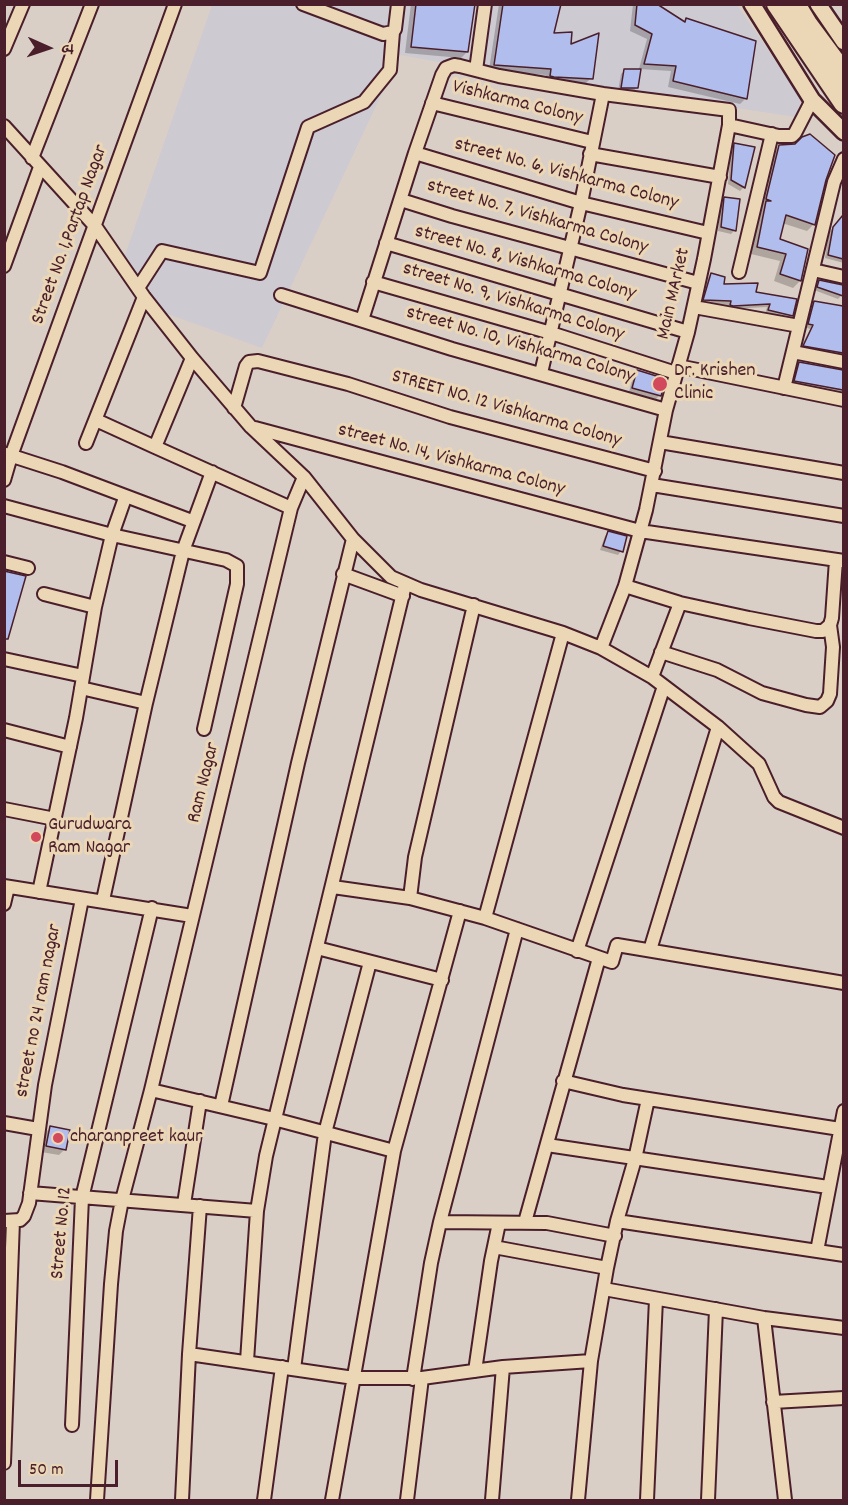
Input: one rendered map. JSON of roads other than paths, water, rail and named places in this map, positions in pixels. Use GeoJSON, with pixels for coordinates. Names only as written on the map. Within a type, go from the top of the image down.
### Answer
{"type":"FeatureCollection","features":[{"type":"Feature","properties":{"kind":"main road"},"geometry":{"type":"LineString","coordinates":[[777,4],[843,103]]}},
{"type":"Feature","properties":{"kind":"main road"},"geometry":{"type":"LineString","coordinates":[[795,4],[843,74]]}},
{"type":"Feature","properties":{"kind":"street"},"geometry":{"type":"LineString","coordinates":[[4,49],[23,4]]}},
{"type":"Feature","properties":{"kind":"street"},"geometry":{"type":"LineString","coordinates":[[4,266],[36,163],[92,4]]}},
{"type":"Feature","properties":{"kind":"street","name":"Street No. 1,Partap Nagar"},"geometry":{"type":"LineString","coordinates":[[4,480],[8,455],[95,226],[175,4]]}},
{"type":"Feature","properties":{"kind":"street"},"geometry":{"type":"LineString","coordinates":[[303,4],[375,33],[393,32]]}},
{"type":"Feature","properties":{"kind":"street"},"geometry":{"type":"LineString","coordinates":[[86,443],[141,292],[162,252],[260,273],[308,127],[364,102],[390,70],[398,4]]}},
{"type":"Feature","properties":{"kind":"street"},"geometry":{"type":"LineString","coordinates":[[476,70],[485,4]]}},
{"type":"Feature","properties":{"kind":"street"},"geometry":{"type":"LineString","coordinates":[[752,4],[812,100],[843,132]]}},
{"type":"Feature","properties":{"kind":"street"},"geometry":{"type":"LineString","coordinates":[[818,4],[843,42]]}},
{"type":"Feature","properties":{"kind":"street"},"geometry":{"type":"LineString","coordinates":[[362,320],[415,153],[446,68],[454,65],[603,94],[704,105],[729,110],[729,125],[792,136],[812,100]]}},
{"type":"Feature","properties":{"kind":"street"},"geometry":{"type":"LineString","coordinates":[[541,373],[581,203],[603,94]]}},
{"type":"Feature","properties":{"kind":"street","name":"Vishkarma Colony"},"geometry":{"type":"LineString","coordinates":[[432,103],[591,148],[720,177]]}},
{"type":"Feature","properties":{"kind":"street","name":"Main MArket"},"geometry":{"type":"LineString","coordinates":[[601,648],[625,586],[652,485],[666,410],[694,307],[729,125]]}},
{"type":"Feature","properties":{"kind":"street"},"geometry":{"type":"LineString","coordinates":[[4,126],[95,226],[141,292],[250,427],[304,477],[353,539],[404,591]]}},
{"type":"Feature","properties":{"kind":"street"},"geometry":{"type":"LineString","coordinates":[[739,272],[772,134]]}},
{"type":"Feature","properties":{"kind":"street","name":"street No. 6, Vishkarma Colony"},"geometry":{"type":"LineString","coordinates":[[415,153],[581,203],[708,233]]}},
{"type":"Feature","properties":{"kind":"street"},"geometry":{"type":"LineString","coordinates":[[784,388],[834,182],[843,159]]}},
{"type":"Feature","properties":{"kind":"street","name":"street No. 7, Vishkarma Colony"},"geometry":{"type":"LineString","coordinates":[[400,200],[698,283]]}},
{"type":"Feature","properties":{"kind":"street","name":"street No. 8, Vishkarma Colony"},"geometry":{"type":"LineString","coordinates":[[386,243],[688,332]]}},
{"type":"Feature","properties":{"kind":"street"},"geometry":{"type":"LineString","coordinates":[[813,270],[843,277]]}},
{"type":"Feature","properties":{"kind":"street","name":"street No. 9, Vishkarma Colony"},"geometry":{"type":"LineString","coordinates":[[373,282],[677,370],[843,400]]}},
{"type":"Feature","properties":{"kind":"street","name":"street No. 10, Vishkarma Colony"},"geometry":{"type":"LineString","coordinates":[[280,295],[452,349],[666,410]]}},
{"type":"Feature","properties":{"kind":"street"},"geometry":{"type":"LineString","coordinates":[[694,307],[799,326]]}},
{"type":"Feature","properties":{"kind":"street"},"geometry":{"type":"LineString","coordinates":[[793,352],[843,362]]}},
{"type":"Feature","properties":{"kind":"street"},"geometry":{"type":"LineString","coordinates":[[155,447],[192,358]]}},
{"type":"Feature","properties":{"kind":"street","name":"STREET NO. 12 Vishkarma Colony"},"geometry":{"type":"LineString","coordinates":[[234,408],[244,371],[249,362],[258,361],[348,384],[450,417],[655,471]]}},
{"type":"Feature","properties":{"kind":"street"},"geometry":{"type":"LineString","coordinates":[[96,420],[291,508]]}},
{"type":"Feature","properties":{"kind":"street","name":"street No. 14, Vishkarma Colony"},"geometry":{"type":"LineString","coordinates":[[250,427],[640,531],[840,560]]}},
{"type":"Feature","properties":{"kind":"street"},"geometry":{"type":"LineString","coordinates":[[660,442],[843,473]]}},
{"type":"Feature","properties":{"kind":"street"},"geometry":{"type":"LineString","coordinates":[[8,455],[63,472],[125,498],[192,522]]}},
{"type":"Feature","properties":{"kind":"street"},"geometry":{"type":"LineString","coordinates":[[103,900],[146,703],[183,551],[212,472]]}},
{"type":"Feature","properties":{"kind":"street","name":"Ram Nagar"},"geometry":{"type":"LineString","coordinates":[[97,1500],[111,1284],[116,1231],[122,1200],[151,1090],[291,508],[304,477]]}},
{"type":"Feature","properties":{"kind":"street"},"geometry":{"type":"LineString","coordinates":[[652,485],[843,516]]}},
{"type":"Feature","properties":{"kind":"street"},"geometry":{"type":"LineString","coordinates":[[39,892],[70,747],[96,607],[112,535],[125,498]]}},
{"type":"Feature","properties":{"kind":"street"},"geometry":{"type":"LineString","coordinates":[[4,506],[112,535],[233,563],[238,569],[237,584],[204,729]]}},
{"type":"Feature","properties":{"kind":"street"},"geometry":{"type":"LineString","coordinates":[[221,1106],[298,763],[353,539]]}},
{"type":"Feature","properties":{"kind":"street"},"geometry":{"type":"LineString","coordinates":[[661,652],[717,670],[762,693],[820,707],[827,701],[838,666],[830,625],[840,560]]}},
{"type":"Feature","properties":{"kind":"street"},"geometry":{"type":"LineString","coordinates":[[4,562],[28,568]]}},
{"type":"Feature","properties":{"kind":"street"},"geometry":{"type":"LineString","coordinates":[[343,574],[404,591],[474,605],[563,633],[601,648],[652,677],[718,727],[759,764],[774,797],[779,802],[843,828]]}},
{"type":"Feature","properties":{"kind":"street"},"geometry":{"type":"LineString","coordinates":[[625,586],[680,603],[816,631],[823,631],[830,625]]}},
{"type":"Feature","properties":{"kind":"street"},"geometry":{"type":"LineString","coordinates":[[248,1361],[257,1211],[266,1156],[404,591]]}},
{"type":"Feature","properties":{"kind":"street"},"geometry":{"type":"LineString","coordinates":[[44,594],[96,607]]}},
{"type":"Feature","properties":{"kind":"street"},"geometry":{"type":"LineString","coordinates":[[652,677],[680,603]]}},
{"type":"Feature","properties":{"kind":"street"},"geometry":{"type":"LineString","coordinates":[[410,898],[415,856],[474,605]]}},
{"type":"Feature","properties":{"kind":"street"},"geometry":{"type":"LineString","coordinates":[[486,918],[563,633]]}},
{"type":"Feature","properties":{"kind":"street"},"geometry":{"type":"LineString","coordinates":[[4,659],[146,703]]}},
{"type":"Feature","properties":{"kind":"street"},"geometry":{"type":"LineString","coordinates":[[577,951],[664,686]]}},
{"type":"Feature","properties":{"kind":"street"},"geometry":{"type":"LineString","coordinates":[[650,951],[718,727]]}},
{"type":"Feature","properties":{"kind":"street"},"geometry":{"type":"LineString","coordinates":[[4,730],[70,747]]}},
{"type":"Feature","properties":{"kind":"street"},"geometry":{"type":"LineString","coordinates":[[4,809],[55,819]]}},
{"type":"Feature","properties":{"kind":"street"},"geometry":{"type":"LineString","coordinates":[[4,904],[6,886],[192,916]]}},
{"type":"Feature","properties":{"kind":"street"},"geometry":{"type":"LineString","coordinates":[[333,886],[410,898],[486,918],[612,962],[616,945],[843,983]]}},
{"type":"Feature","properties":{"kind":"street","name":"street no 24 ram nagar"},"geometry":{"type":"LineString","coordinates":[[9,1221],[20,1220],[24,1216],[30,1194],[45,1085],[82,899]]}},
{"type":"Feature","properties":{"kind":"street","name":"Street No. 12"},"geometry":{"type":"LineString","coordinates":[[72,1425],[82,1198],[152,908]]}},
{"type":"Feature","properties":{"kind":"street"},"geometry":{"type":"LineString","coordinates":[[332,1500],[394,1151],[460,911]]}},
{"type":"Feature","properties":{"kind":"street"},"geometry":{"type":"LineString","coordinates":[[407,1500],[431,1263],[517,929]]}},
{"type":"Feature","properties":{"kind":"street"},"geometry":{"type":"LineString","coordinates":[[317,948],[442,981]]}},
{"type":"Feature","properties":{"kind":"street"},"geometry":{"type":"LineString","coordinates":[[525,1222],[599,958]]}},
{"type":"Feature","properties":{"kind":"street"},"geometry":{"type":"LineString","coordinates":[[264,1500],[326,1133],[370,962]]}},
{"type":"Feature","properties":{"kind":"street"},"geometry":{"type":"LineString","coordinates":[[563,1081],[648,1099],[840,1129]]}},
{"type":"Feature","properties":{"kind":"street"},"geometry":{"type":"LineString","coordinates":[[151,1090],[274,1119],[394,1151]]}},
{"type":"Feature","properties":{"kind":"street"},"geometry":{"type":"LineString","coordinates":[[578,1500],[591,1361],[607,1268],[648,1099]]}},
{"type":"Feature","properties":{"kind":"street"},"geometry":{"type":"LineString","coordinates":[[184,1204],[200,1101]]}},
{"type":"Feature","properties":{"kind":"street"},"geometry":{"type":"LineString","coordinates":[[817,1251],[843,1111]]}},
{"type":"Feature","properties":{"kind":"street"},"geometry":{"type":"LineString","coordinates":[[4,1123],[38,1130]]}},
{"type":"Feature","properties":{"kind":"street"},"geometry":{"type":"LineString","coordinates":[[547,1145],[828,1187]]}},
{"type":"Feature","properties":{"kind":"street"},"geometry":{"type":"LineString","coordinates":[[30,1194],[257,1211]]}},
{"type":"Feature","properties":{"kind":"street"},"geometry":{"type":"LineString","coordinates":[[183,1500],[189,1353],[200,1206]]}},
{"type":"Feature","properties":{"kind":"street"},"geometry":{"type":"LineString","coordinates":[[4,1463],[9,1221]]}},
{"type":"Feature","properties":{"kind":"street"},"geometry":{"type":"LineString","coordinates":[[617,1221],[843,1255]]}},
{"type":"Feature","properties":{"kind":"street"},"geometry":{"type":"LineString","coordinates":[[440,1222],[525,1222],[558,1225],[615,1236]]}},
{"type":"Feature","properties":{"kind":"street"},"geometry":{"type":"LineString","coordinates":[[475,1371],[499,1222]]}},
{"type":"Feature","properties":{"kind":"street"},"geometry":{"type":"LineString","coordinates":[[494,1247],[607,1268]]}},
{"type":"Feature","properties":{"kind":"street"},"geometry":{"type":"LineString","coordinates":[[604,1289],[764,1318],[843,1328]]}},
{"type":"Feature","properties":{"kind":"street"},"geometry":{"type":"LineString","coordinates":[[647,1500],[656,1299]]}},
{"type":"Feature","properties":{"kind":"street"},"geometry":{"type":"LineString","coordinates":[[708,1500],[716,1309]]}},
{"type":"Feature","properties":{"kind":"street"},"geometry":{"type":"LineString","coordinates":[[764,1318],[784,1500]]}},
{"type":"Feature","properties":{"kind":"street"},"geometry":{"type":"LineString","coordinates":[[189,1353],[354,1378],[418,1379],[503,1367],[591,1361]]}},
{"type":"Feature","properties":{"kind":"street"},"geometry":{"type":"LineString","coordinates":[[492,1500],[503,1367]]}},
{"type":"Feature","properties":{"kind":"street"},"geometry":{"type":"LineString","coordinates":[[773,1402],[843,1398]]}},
{"type":"Feature","properties":{"kind":"place","name":"Dr. Krishen Clinic"},"geometry":{"type":"Point","coordinates":[660,384]}},
{"type":"Feature","properties":{"kind":"place","name":"Gurudwara Ram Nagar"},"geometry":{"type":"Point","coordinates":[36,837]}},
{"type":"Feature","properties":{"kind":"place","name":"charanpreet kaur"},"geometry":{"type":"Point","coordinates":[58,1138]}}]}
